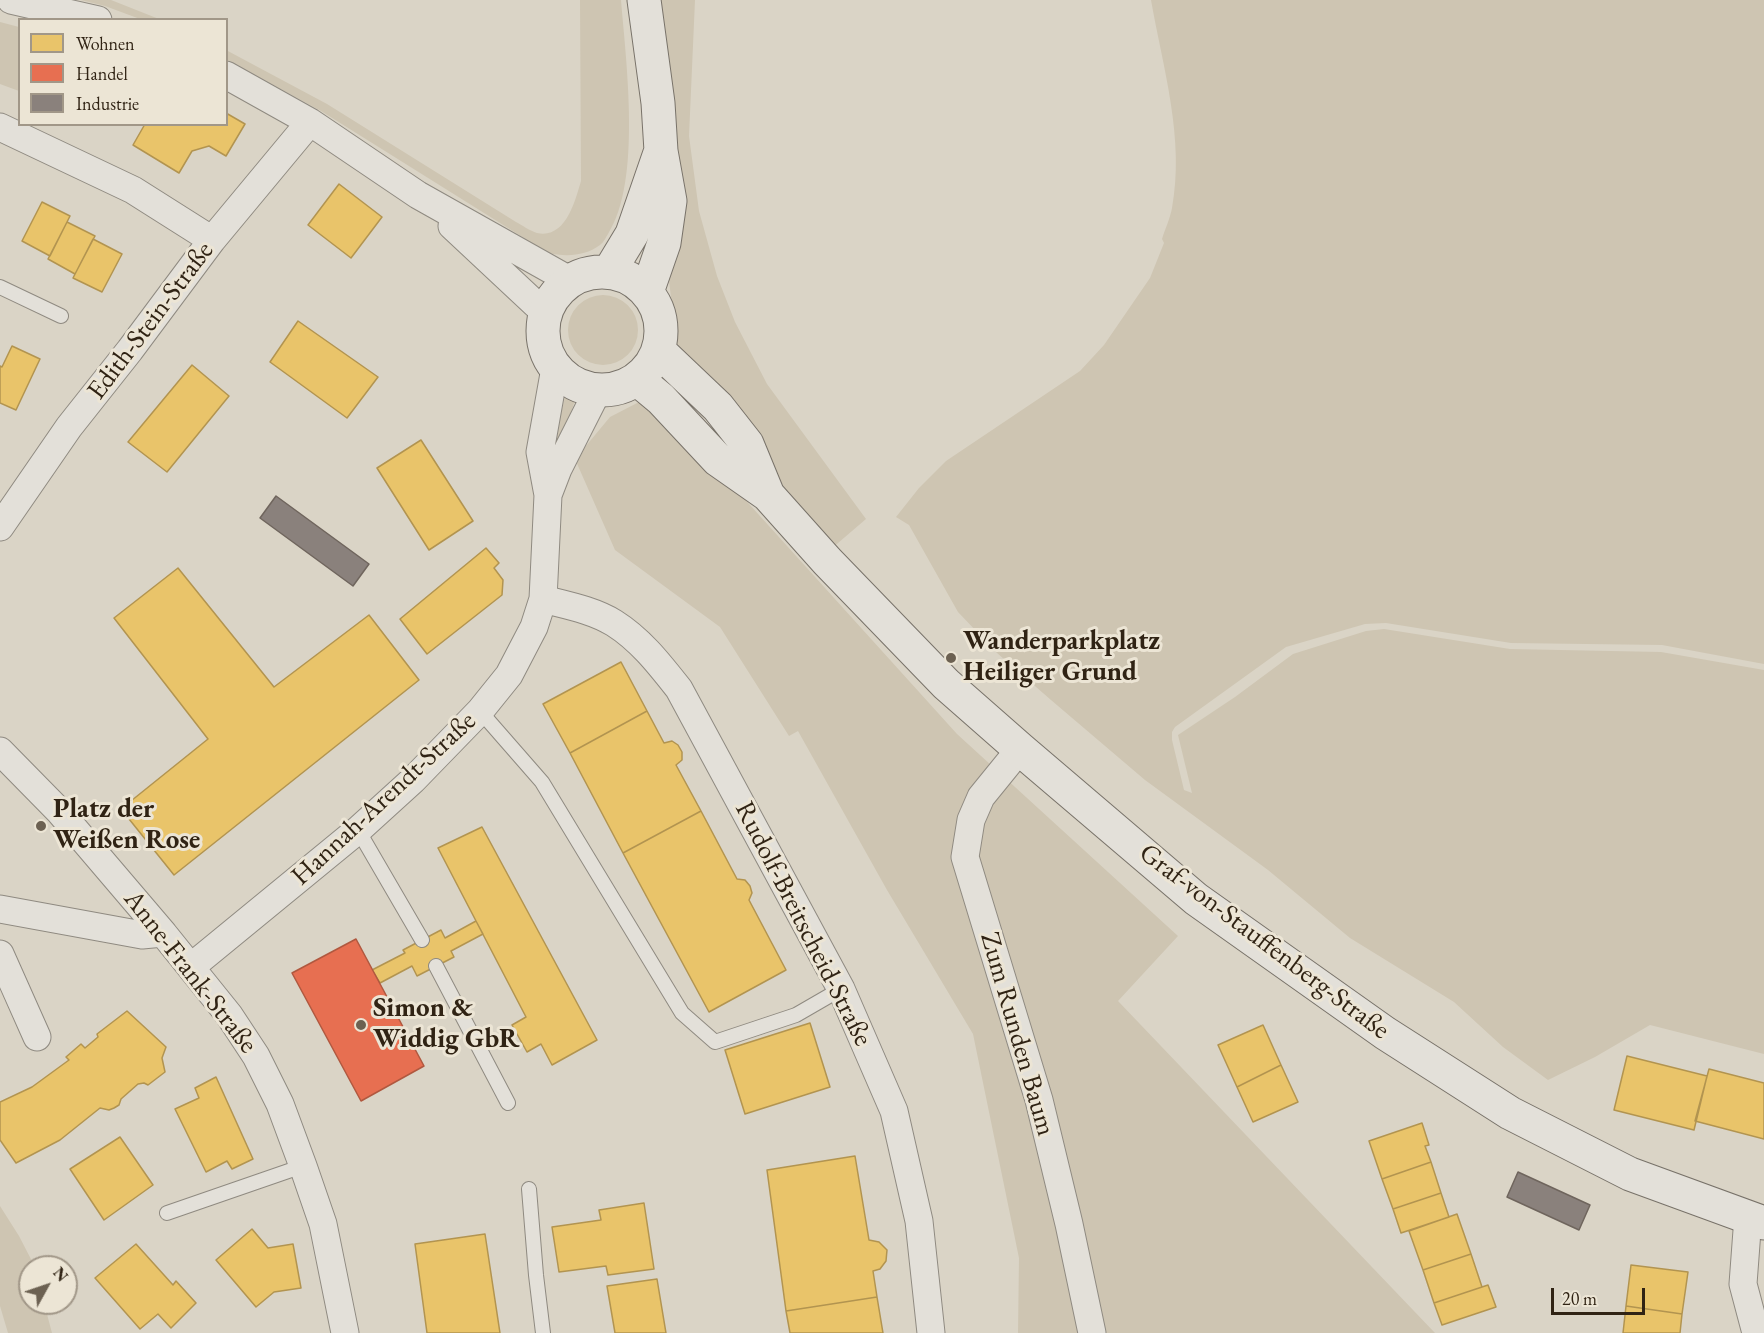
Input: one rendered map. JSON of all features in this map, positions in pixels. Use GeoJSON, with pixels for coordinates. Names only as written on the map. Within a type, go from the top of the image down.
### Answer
{"type":"FeatureCollection","features":[{"type":"Feature","properties":{"kind":"street"},"geometry":{"type":"LineString","coordinates":[[11,0],[89,18]]}},
{"type":"Feature","properties":{"kind":"street"},"geometry":{"type":"LineString","coordinates":[[644,0],[658,103],[661,151],[670,201],[664,243],[647,292]]}},
{"type":"Feature","properties":{"kind":"street"},"geometry":{"type":"LineString","coordinates":[[228,76],[310,122],[418,195],[571,280]]}},
{"type":"Feature","properties":{"kind":"street","name":"Edith-Stein-Straße"},"geometry":{"type":"LineString","coordinates":[[0,527],[69,428],[212,240],[310,122]]}},
{"type":"Feature","properties":{"kind":"street"},"geometry":{"type":"LineString","coordinates":[[0,127],[133,190],[212,240]]}},
{"type":"Feature","properties":{"kind":"street"},"geometry":{"type":"LineString","coordinates":[[609,272],[632,234],[661,151]]}},
{"type":"Feature","properties":{"kind":"street"},"geometry":{"type":"LineString","coordinates":[[418,195],[545,313]]}},
{"type":"Feature","properties":{"kind":"street"},"geometry":{"type":"LineString","coordinates":[[609,272],[636,282],[647,292],[656,305],[662,335],[650,366],[637,379],[612,390],[598,390],[574,384],[555,368],[546,351],[543,332],[545,313],[555,295],[571,280],[588,273],[609,272]]}},
{"type":"Feature","properties":{"kind":"street","name":"Graf-von-Stauffenberg-Straße"},"geometry":{"type":"LineString","coordinates":[[658,350],[718,407],[747,444],[768,495]]}},
{"type":"Feature","properties":{"kind":"street","name":"Hannah-Arendt-Straße"},"geometry":{"type":"LineString","coordinates":[[191,966],[358,830],[429,764],[480,711],[509,675],[534,627],[543,599],[548,495],[540,452],[555,368]]}},
{"type":"Feature","properties":{"kind":"street","name":"Graf-von-Stauffenberg-Straße"},"geometry":{"type":"LineString","coordinates":[[637,379],[661,399],[718,460],[768,495],[927,664],[1020,749],[1196,899],[1385,1033],[1510,1113],[1630,1174],[1756,1220],[1743,1284],[1756,1333]]}},
{"type":"Feature","properties":{"kind":"street","name":"Hannah-Arendt-Straße"},"geometry":{"type":"LineString","coordinates":[[548,495],[558,469],[598,390]]}},
{"type":"Feature","properties":{"kind":"street","name":"Rudolf-Breitscheid-Straße"},"geometry":{"type":"LineString","coordinates":[[543,599],[577,608],[612,622],[635,638],[679,689],[842,989],[894,1111],[919,1221],[931,1333]]}},
{"type":"Feature","properties":{"kind":"street","name":"Zum Runden Baum"},"geometry":{"type":"LineString","coordinates":[[1020,749],[981,797],[971,820],[965,857],[1039,1100],[1092,1333]]}},
{"type":"Feature","properties":{"kind":"street","name":"Anne-Frank-Straße"},"geometry":{"type":"LineString","coordinates":[[0,751],[59,811],[191,966],[229,1015],[256,1056],[280,1104],[323,1224],[345,1333]]}},
{"type":"Feature","properties":{"kind":"street"},"geometry":{"type":"LineString","coordinates":[[0,909],[142,935],[163,933]]}},
{"type":"Feature","properties":{"kind":"street"},"geometry":{"type":"LineString","coordinates":[[0,954],[37,1036]]}},
{"type":"Feature","properties":{"kind":"lane"},"geometry":{"type":"LineString","coordinates":[[0,287],[62,316]]}},
{"type":"Feature","properties":{"kind":"lane"},"geometry":{"type":"LineString","coordinates":[[480,711],[543,782],[682,1013],[715,1042],[796,1015],[842,989]]}},
{"type":"Feature","properties":{"kind":"lane"},"geometry":{"type":"LineString","coordinates":[[358,830],[422,940]]}},
{"type":"Feature","properties":{"kind":"lane"},"geometry":{"type":"LineString","coordinates":[[436,966],[508,1103]]}},
{"type":"Feature","properties":{"kind":"lane"},"geometry":{"type":"LineString","coordinates":[[167,1212],[303,1166]]}},
{"type":"Feature","properties":{"kind":"lane"},"geometry":{"type":"LineString","coordinates":[[529,1189],[543,1333]]}},
{"type":"Feature","properties":{"kind":"shaded area"},"geometry":{"type":"Polygon","coordinates":[[[81,0],[111,0],[156,18],[137,18],[81,0]]]}},
{"type":"Feature","properties":{"kind":"shaded area"},"geometry":{"type":"Polygon","coordinates":[[[580,0],[621,0],[629,120],[625,184],[619,211],[608,234],[594,249],[576,255],[548,253],[321,111],[228,61],[228,51],[327,104],[537,233],[555,230],[568,217],[581,181],[580,0]]]}},
{"type":"Feature","properties":{"kind":"shaded area"},"geometry":{"type":"Polygon","coordinates":[[[654,0],[695,0],[689,136],[699,211],[717,276],[735,322],[767,384],[866,519],[831,549],[798,510],[756,442],[687,361],[677,345],[667,265],[680,172],[677,137],[665,80],[654,0]]]}},
{"type":"Feature","properties":{"kind":"shaded area"},"geometry":{"type":"Polygon","coordinates":[[[1151,0],[1764,0],[1764,664],[1662,645],[1511,643],[1386,623],[1365,624],[1286,647],[1175,727],[1172,740],[1184,790],[1192,793],[1178,735],[1293,654],[1366,631],[1384,629],[1510,649],[1661,652],[1764,670],[1764,1054],[1650,1025],[1595,1057],[1548,1080],[1503,1047],[1454,1002],[1350,938],[1268,870],[1145,780],[1051,700],[997,653],[958,612],[909,525],[896,517],[919,488],[946,461],[1080,371],[1104,345],[1150,278],[1164,243],[1162,239],[1172,208],[1176,156],[1171,104],[1151,0]]]}},
{"type":"Feature","properties":{"kind":"shaded area"},"geometry":{"type":"Polygon","coordinates":[[[0,22],[18,27],[18,91],[0,84],[0,22]]]}},
{"type":"Feature","properties":{"kind":"shaded area"},"geometry":{"type":"Polygon","coordinates":[[[610,295],[623,301],[632,310],[636,316],[638,330],[636,344],[628,355],[617,363],[596,365],[578,355],[570,344],[568,323],[578,305],[589,297],[610,295]]]}},
{"type":"Feature","properties":{"kind":"shaded area"},"geometry":{"type":"Polygon","coordinates":[[[566,393],[576,397],[558,453],[550,457],[566,393]]]}},
{"type":"Feature","properties":{"kind":"shaded area"},"geometry":{"type":"Polygon","coordinates":[[[641,401],[665,411],[957,734],[1178,936],[1118,1001],[1435,1333],[1018,1333],[1019,1258],[973,1034],[887,890],[798,731],[789,736],[720,627],[615,550],[575,459],[610,417],[641,401]]]}},
{"type":"Feature","properties":{"kind":"shaded area"},"geometry":{"type":"Polygon","coordinates":[[[0,1206],[29,1255],[18,1255],[18,1315],[47,1315],[52,1333],[8,1333],[0,1306],[0,1206]]]}},
{"type":"Feature","properties":{"kind":"building: Wohnen"},"geometry":{"type":"Polygon","coordinates":[[[228,114],[245,124],[226,156],[209,146],[192,151],[179,173],[133,145],[144,126],[228,126],[228,114]]]}},
{"type":"Feature","properties":{"kind":"building: Wohnen"},"geometry":{"type":"Polygon","coordinates":[[[339,184],[382,217],[351,258],[308,225],[339,184]]]}},
{"type":"Feature","properties":{"kind":"building: Wohnen"},"geometry":{"type":"Polygon","coordinates":[[[42,202],[70,216],[50,256],[22,241],[42,202]]]}},
{"type":"Feature","properties":{"kind":"building: Wohnen"},"geometry":{"type":"Polygon","coordinates":[[[67,222],[95,236],[75,274],[48,259],[67,222]]]}},
{"type":"Feature","properties":{"kind":"building: Wohnen"},"geometry":{"type":"Polygon","coordinates":[[[93,239],[122,254],[102,292],[73,278],[93,239]]]}},
{"type":"Feature","properties":{"kind":"building: Wohnen"},"geometry":{"type":"Polygon","coordinates":[[[298,321],[378,377],[347,418],[270,362],[298,321]]]}},
{"type":"Feature","properties":{"kind":"building: Wohnen"},"geometry":{"type":"Polygon","coordinates":[[[12,346],[40,359],[16,410],[0,403],[0,366],[2,367],[12,346]]]}},
{"type":"Feature","properties":{"kind":"building: Wohnen"},"geometry":{"type":"Polygon","coordinates":[[[192,365],[229,396],[167,472],[128,442],[192,365]]]}},
{"type":"Feature","properties":{"kind":"building: Wohnen"},"geometry":{"type":"Polygon","coordinates":[[[421,440],[473,521],[429,550],[377,468],[421,440]]]}},
{"type":"Feature","properties":{"kind":"building: Wohnen"},"geometry":{"type":"Polygon","coordinates":[[[486,548],[499,563],[494,568],[503,580],[502,595],[427,654],[400,619],[486,548]]]}},
{"type":"Feature","properties":{"kind":"building: Wohnen"},"geometry":{"type":"Polygon","coordinates":[[[178,568],[274,687],[369,615],[419,680],[174,875],[121,809],[208,739],[114,618],[178,568]]]}},
{"type":"Feature","properties":{"kind":"building: Wohnen"},"geometry":{"type":"Polygon","coordinates":[[[621,662],[647,711],[570,753],[543,704],[621,662]]]}},
{"type":"Feature","properties":{"kind":"building: Wohnen"},"geometry":{"type":"Polygon","coordinates":[[[647,711],[664,743],[672,741],[682,752],[682,760],[676,765],[701,811],[623,853],[570,753],[647,711]]]}},
{"type":"Feature","properties":{"kind":"building: Wohnen"},"geometry":{"type":"Polygon","coordinates":[[[701,811],[737,879],[745,880],[750,886],[752,893],[749,900],[786,970],[709,1012],[623,853],[701,811]]]}},
{"type":"Feature","properties":{"kind":"building: Wohnen"},"geometry":{"type":"Polygon","coordinates":[[[482,827],[597,1040],[552,1065],[541,1044],[527,1052],[512,1025],[526,1017],[438,848],[482,827]]]}},
{"type":"Feature","properties":{"kind":"building: Wohnen"},"geometry":{"type":"Polygon","coordinates":[[[476,921],[483,934],[451,951],[454,957],[417,976],[412,966],[380,983],[372,970],[405,953],[403,950],[441,930],[445,938],[476,921]]]}},
{"type":"Feature","properties":{"kind":"building: Wohnen"},"geometry":{"type":"Polygon","coordinates":[[[127,1011],[166,1047],[162,1058],[165,1072],[148,1085],[138,1084],[121,1099],[119,1105],[109,1110],[100,1108],[60,1140],[16,1163],[0,1140],[0,1102],[32,1087],[69,1060],[66,1057],[81,1044],[85,1048],[98,1037],[97,1034],[127,1011]]]}},
{"type":"Feature","properties":{"kind":"building: Wohnen"},"geometry":{"type":"Polygon","coordinates":[[[810,1023],[830,1087],[745,1114],[725,1050],[810,1023]]]}},
{"type":"Feature","properties":{"kind":"building: Wohnen"},"geometry":{"type":"Polygon","coordinates":[[[1263,1025],[1281,1065],[1237,1087],[1218,1045],[1263,1025]]]}},
{"type":"Feature","properties":{"kind":"building: Wohnen"},"geometry":{"type":"Polygon","coordinates":[[[1627,1056],[1707,1076],[1694,1130],[1614,1110],[1627,1056]]]}},
{"type":"Feature","properties":{"kind":"building: Wohnen"},"geometry":{"type":"Polygon","coordinates":[[[1281,1065],[1298,1102],[1253,1122],[1237,1087],[1281,1065]]]}},
{"type":"Feature","properties":{"kind":"building: Wohnen"},"geometry":{"type":"Polygon","coordinates":[[[1709,1069],[1764,1083],[1764,1139],[1695,1121],[1709,1069]]]}},
{"type":"Feature","properties":{"kind":"building: Wohnen"},"geometry":{"type":"Polygon","coordinates":[[[216,1077],[253,1159],[232,1169],[227,1161],[206,1172],[175,1109],[199,1098],[195,1088],[216,1077]]]}},
{"type":"Feature","properties":{"kind":"building: Wohnen"},"geometry":{"type":"Polygon","coordinates":[[[1422,1123],[1429,1145],[1425,1146],[1431,1162],[1382,1179],[1369,1141],[1422,1123]]]}},
{"type":"Feature","properties":{"kind":"building: Wohnen"},"geometry":{"type":"Polygon","coordinates":[[[120,1137],[153,1185],[104,1220],[70,1169],[120,1137]]]}},
{"type":"Feature","properties":{"kind":"building: Wohnen"},"geometry":{"type":"Polygon","coordinates":[[[855,1156],[869,1240],[879,1242],[887,1250],[886,1261],[880,1269],[873,1271],[877,1297],[786,1311],[767,1170],[855,1156]]]}},
{"type":"Feature","properties":{"kind":"building: Wohnen"},"geometry":{"type":"Polygon","coordinates":[[[1431,1162],[1441,1193],[1393,1209],[1382,1179],[1431,1162]]]}},
{"type":"Feature","properties":{"kind":"building: Wohnen"},"geometry":{"type":"Polygon","coordinates":[[[1441,1193],[1449,1217],[1401,1233],[1393,1209],[1441,1193]]]}},
{"type":"Feature","properties":{"kind":"building: Wohnen"},"geometry":{"type":"Polygon","coordinates":[[[644,1203],[654,1269],[608,1275],[606,1266],[559,1272],[552,1227],[601,1220],[599,1210],[644,1203]]]}},
{"type":"Feature","properties":{"kind":"building: Wohnen"},"geometry":{"type":"Polygon","coordinates":[[[1457,1214],[1471,1254],[1423,1270],[1409,1231],[1457,1214]]]}},
{"type":"Feature","properties":{"kind":"building: Wohnen"},"geometry":{"type":"Polygon","coordinates":[[[252,1229],[268,1248],[293,1244],[301,1288],[274,1292],[256,1307],[216,1260],[252,1229]]]}},
{"type":"Feature","properties":{"kind":"building: Wohnen"},"geometry":{"type":"Polygon","coordinates":[[[485,1234],[500,1333],[427,1333],[415,1244],[485,1234]]]}},
{"type":"Feature","properties":{"kind":"building: Wohnen"},"geometry":{"type":"Polygon","coordinates":[[[136,1244],[173,1285],[176,1281],[196,1303],[171,1328],[158,1314],[140,1329],[95,1278],[136,1244]]]}},
{"type":"Feature","properties":{"kind":"building: Wohnen"},"geometry":{"type":"Polygon","coordinates":[[[1471,1254],[1482,1287],[1434,1303],[1423,1270],[1471,1254]]]}},
{"type":"Feature","properties":{"kind":"building: Wohnen"},"geometry":{"type":"Polygon","coordinates":[[[1631,1265],[1688,1272],[1682,1314],[1626,1306],[1631,1265]]]}},
{"type":"Feature","properties":{"kind":"building: Wohnen"},"geometry":{"type":"Polygon","coordinates":[[[657,1279],[666,1333],[615,1333],[607,1286],[657,1279]]]}},
{"type":"Feature","properties":{"kind":"building: Wohnen"},"geometry":{"type":"Polygon","coordinates":[[[1488,1285],[1496,1307],[1442,1325],[1434,1303],[1488,1285]]]}},
{"type":"Feature","properties":{"kind":"building: Wohnen"},"geometry":{"type":"Polygon","coordinates":[[[877,1297],[883,1333],[790,1333],[786,1311],[877,1297]]]}},
{"type":"Feature","properties":{"kind":"building: Wohnen"},"geometry":{"type":"Polygon","coordinates":[[[1626,1306],[1682,1314],[1680,1333],[1623,1333],[1626,1306]]]}},
{"type":"Feature","properties":{"kind":"building: Handel","name":"Simon & Widdig GbR"},"geometry":{"type":"Polygon","coordinates":[[[356,939],[424,1066],[361,1101],[292,973],[356,939]]]}},
{"type":"Feature","properties":{"kind":"building: Industrie"},"geometry":{"type":"Polygon","coordinates":[[[276,496],[369,564],[353,586],[260,518],[276,496]]]}},
{"type":"Feature","properties":{"kind":"building: Industrie"},"geometry":{"type":"Polygon","coordinates":[[[1518,1172],[1590,1205],[1579,1230],[1507,1197],[1518,1172]]]}},
{"type":"Feature","properties":{"kind":"place","name":"Wanderparkplatz Heiliger Grund"},"geometry":{"type":"Point","coordinates":[951,658]}},
{"type":"Feature","properties":{"kind":"place","name":"Platz der Weißen Rose"},"geometry":{"type":"Point","coordinates":[41,826]}},
{"type":"Feature","properties":{"kind":"place","name":"Simon & Widdig GbR"},"geometry":{"type":"Point","coordinates":[361,1025]}}]}
